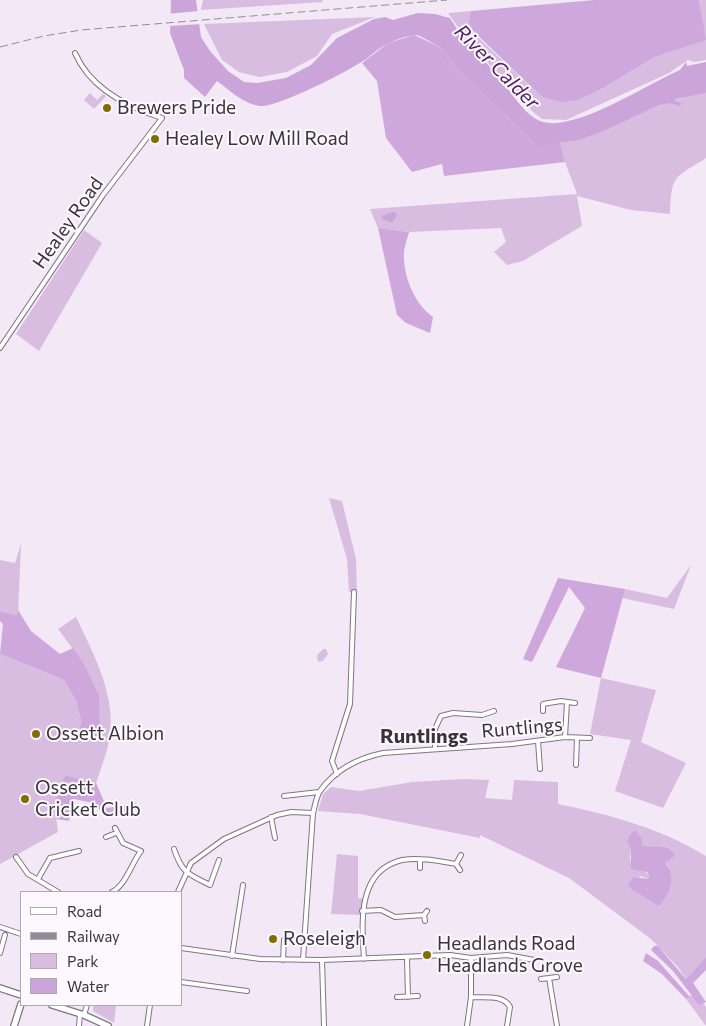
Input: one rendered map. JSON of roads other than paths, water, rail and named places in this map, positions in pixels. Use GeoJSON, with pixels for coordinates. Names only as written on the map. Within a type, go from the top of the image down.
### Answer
{"type":"FeatureCollection","features":[{"type":"Feature","properties":{"kind":"street","name":"Healey Road"},"geometry":{"type":"LineString","coordinates":[[0,348],[103,195],[162,118],[124,102],[89,78],[82,69],[75,53]]}},
{"type":"Feature","properties":{"kind":"street"},"geometry":{"type":"LineString","coordinates":[[337,774],[332,761],[350,704],[354,592]]}},
{"type":"Feature","properties":{"kind":"street"},"geometry":{"type":"LineString","coordinates":[[537,700],[543,704],[561,701],[575,703]]}},
{"type":"Feature","properties":{"kind":"street"},"geometry":{"type":"LineString","coordinates":[[564,738],[567,702]]}},
{"type":"Feature","properties":{"kind":"street"},"geometry":{"type":"LineString","coordinates":[[543,704],[543,711]]}},
{"type":"Feature","properties":{"kind":"street"},"geometry":{"type":"LineString","coordinates":[[435,748],[435,729],[441,716],[453,713],[478,715],[494,711]]}},
{"type":"Feature","properties":{"kind":"street","name":"Runtlings"},"geometry":{"type":"LineString","coordinates":[[319,792],[337,774],[367,756],[435,748],[564,738],[590,738]]}},
{"type":"Feature","properties":{"kind":"street"},"geometry":{"type":"LineString","coordinates":[[576,765],[577,738]]}},
{"type":"Feature","properties":{"kind":"street"},"geometry":{"type":"LineString","coordinates":[[538,741],[540,769]]}},
{"type":"Feature","properties":{"kind":"street"},"geometry":{"type":"LineString","coordinates":[[284,796],[319,792],[313,813],[303,960]]}},
{"type":"Feature","properties":{"kind":"street"},"geometry":{"type":"LineString","coordinates":[[178,891],[185,873],[195,859],[210,847],[271,817],[284,813],[313,813]]}},
{"type":"Feature","properties":{"kind":"street"},"geometry":{"type":"LineString","coordinates":[[271,817],[275,838]]}},
{"type":"Feature","properties":{"kind":"street"},"geometry":{"type":"LineString","coordinates":[[106,837],[116,831],[123,843],[141,851],[130,867],[123,884],[113,891]]}},
{"type":"Feature","properties":{"kind":"street"},"geometry":{"type":"LineString","coordinates":[[174,849],[180,866],[185,873],[210,885],[219,860]]}},
{"type":"Feature","properties":{"kind":"street"},"geometry":{"type":"LineString","coordinates":[[38,879],[50,858],[69,856],[79,851]]}},
{"type":"Feature","properties":{"kind":"street"},"geometry":{"type":"LineString","coordinates":[[456,864],[461,855]]}},
{"type":"Feature","properties":{"kind":"street"},"geometry":{"type":"LineString","coordinates":[[16,857],[28,874],[56,891]]}},
{"type":"Feature","properties":{"kind":"street"},"geometry":{"type":"LineString","coordinates":[[364,959],[362,911],[368,890],[386,868],[403,860],[420,860],[456,864],[460,870]]}},
{"type":"Feature","properties":{"kind":"street"},"geometry":{"type":"LineString","coordinates":[[420,860],[420,868]]}},
{"type":"Feature","properties":{"kind":"street"},"geometry":{"type":"LineString","coordinates":[[232,956],[243,885]]}},
{"type":"Feature","properties":{"kind":"street"},"geometry":{"type":"LineString","coordinates":[[362,911],[381,910],[395,917],[426,913],[425,921]]}},
{"type":"Feature","properties":{"kind":"street"},"geometry":{"type":"LineString","coordinates":[[0,927],[20,934]]}},
{"type":"Feature","properties":{"kind":"street"},"geometry":{"type":"LineString","coordinates":[[0,953],[5,935]]}},
{"type":"Feature","properties":{"kind":"street"},"geometry":{"type":"LineString","coordinates":[[282,960],[284,940]]}},
{"type":"Feature","properties":{"kind":"street"},"geometry":{"type":"LineString","coordinates":[[182,948],[232,956],[282,960],[407,958],[450,955],[471,958],[508,955],[534,960]]}},
{"type":"Feature","properties":{"kind":"street"},"geometry":{"type":"LineString","coordinates":[[407,958],[408,997]]}},
{"type":"Feature","properties":{"kind":"street"},"geometry":{"type":"LineString","coordinates":[[467,1026],[471,997],[471,958]]}},
{"type":"Feature","properties":{"kind":"street"},"geometry":{"type":"LineString","coordinates":[[322,960],[324,1026]]}},
{"type":"Feature","properties":{"kind":"street"},"geometry":{"type":"LineString","coordinates":[[541,979],[557,977]]}},
{"type":"Feature","properties":{"kind":"street"},"geometry":{"type":"LineString","coordinates":[[549,978],[557,1026]]}},
{"type":"Feature","properties":{"kind":"street"},"geometry":{"type":"LineString","coordinates":[[182,982],[247,991]]}},
{"type":"Feature","properties":{"kind":"street"},"geometry":{"type":"LineString","coordinates":[[0,988],[20,995]]}},
{"type":"Feature","properties":{"kind":"street"},"geometry":{"type":"LineString","coordinates":[[397,997],[418,996]]}},
{"type":"Feature","properties":{"kind":"street"},"geometry":{"type":"LineString","coordinates":[[471,997],[500,998],[506,1001],[510,1007],[507,1026]]}},
{"type":"Feature","properties":{"kind":"street"},"geometry":{"type":"LineString","coordinates":[[14,1026],[20,1006]]}},
{"type":"Feature","properties":{"kind":"street"},"geometry":{"type":"LineString","coordinates":[[55,1006],[82,1014],[108,1026]]}},
{"type":"Feature","properties":{"kind":"street"},"geometry":{"type":"LineString","coordinates":[[79,1026],[86,1006]]}},
{"type":"Feature","properties":{"kind":"street"},"geometry":{"type":"LineString","coordinates":[[147,1026],[150,1006]]}},
{"type":"Feature","properties":{"kind":"water","name":"River Calder"},"geometry":{"type":"Polygon","coordinates":[[[171,0],[196,0],[201,37],[210,51],[228,71],[244,82],[257,83],[286,78],[311,65],[337,38],[374,19],[385,17],[393,20],[418,13],[435,14],[450,18],[467,42],[498,76],[524,109],[530,115],[543,122],[557,123],[574,120],[593,113],[680,70],[686,62],[687,66],[706,62],[706,93],[676,99],[675,101],[681,103],[680,106],[670,103],[660,105],[601,132],[578,140],[539,145],[534,143],[457,69],[440,47],[418,35],[392,41],[333,78],[269,105],[260,106],[248,103],[217,81],[205,97],[184,78],[184,70],[170,33],[171,0]]]}},
{"type":"Feature","properties":{"kind":"water"},"geometry":{"type":"Polygon","coordinates":[[[392,212],[396,213],[397,216],[392,223],[382,219],[382,216],[392,212]]]}},
{"type":"Feature","properties":{"kind":"railway"},"geometry":{"type":"LineString","coordinates":[[0,47],[44,36],[81,30],[447,0]]}},
{"type":"Feature","properties":{"kind":"place","name":"Brewers Pride"},"geometry":{"type":"Point","coordinates":[107,108]}},
{"type":"Feature","properties":{"kind":"place","name":"Healey Low Mill Road"},"geometry":{"type":"Point","coordinates":[155,139]}},
{"type":"Feature","properties":{"kind":"place","name":"Ossett Albion"},"geometry":{"type":"Point","coordinates":[36,734]}},
{"type":"Feature","properties":{"kind":"place","name":"Ossett Cricket Club"},"geometry":{"type":"Point","coordinates":[25,799]}},
{"type":"Feature","properties":{"kind":"place","name":"Roseleigh"},"geometry":{"type":"Point","coordinates":[273,939]}},
{"type":"Feature","properties":{"kind":"place","name":"Headlands Road Headlands Grove"},"geometry":{"type":"Point","coordinates":[427,955]}},
{"type":"Feature","properties":{"kind":"district","name":"Runtlings"},"geometry":{"type":"Point","coordinates":[424,736]}}]}
